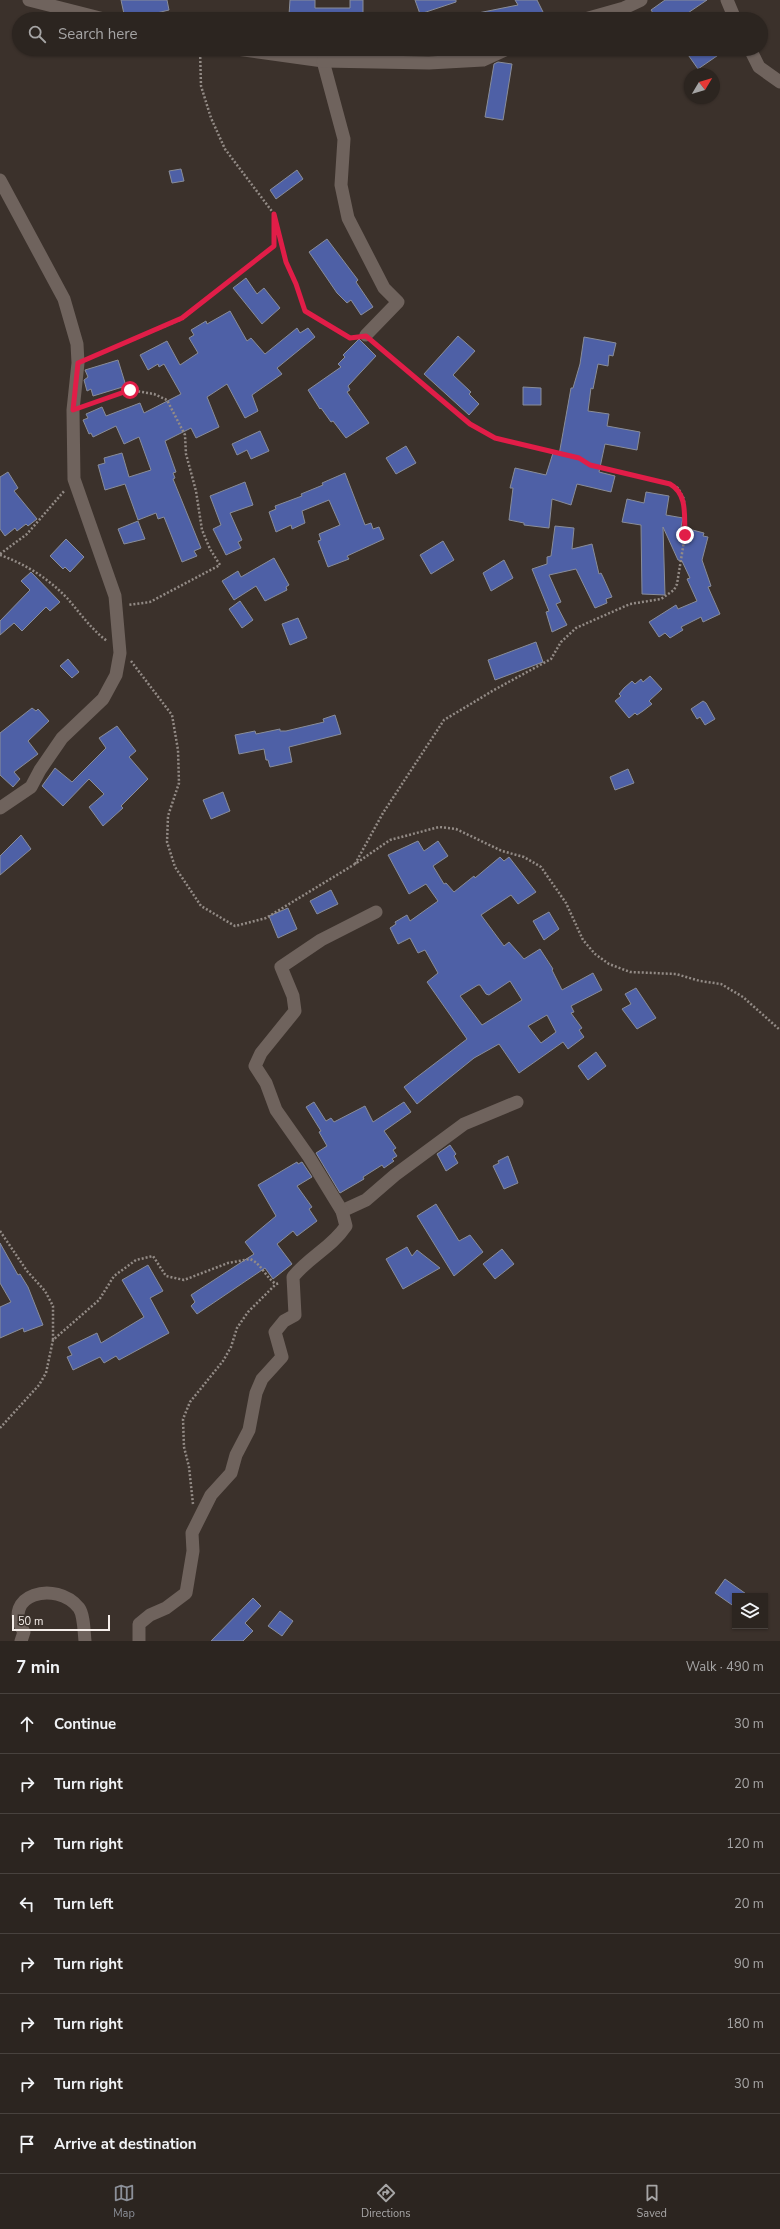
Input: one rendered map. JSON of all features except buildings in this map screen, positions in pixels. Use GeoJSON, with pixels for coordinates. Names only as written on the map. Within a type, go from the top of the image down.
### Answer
{"type":"FeatureCollection","features":[{"type":"Feature","properties":{"kind":"street"},"geometry":{"type":"LineString","coordinates":[[28,0],[76,12]]}},
{"type":"Feature","properties":{"kind":"street"},"geometry":{"type":"LineString","coordinates":[[610,12],[624,8],[641,0]]}},
{"type":"Feature","properties":{"kind":"street"},"geometry":{"type":"LineString","coordinates":[[727,0],[733,12]]}},
{"type":"Feature","properties":{"kind":"street"},"geometry":{"type":"LineString","coordinates":[[287,56],[323,61],[429,63],[482,60],[491,56]]}},
{"type":"Feature","properties":{"kind":"street"},"geometry":{"type":"LineString","coordinates":[[754,56],[759,67],[780,82]]}},
{"type":"Feature","properties":{"kind":"street"},"geometry":{"type":"LineString","coordinates":[[323,61],[344,139],[342,185],[348,218],[384,288],[398,302],[366,336]]}},
{"type":"Feature","properties":{"kind":"street"},"geometry":{"type":"LineString","coordinates":[[0,180],[64,299],[77,344],[78,363],[73,410],[74,479],[115,596],[120,653],[116,675],[103,699],[62,738],[40,770],[31,787],[0,808]]}},
{"type":"Feature","properties":{"kind":"street"},"geometry":{"type":"LineString","coordinates":[[139,1641],[139,1624],[150,1615],[166,1608],[186,1593],[193,1552],[192,1533],[211,1495],[231,1473],[236,1455],[249,1430],[256,1393],[262,1379],[282,1357],[275,1332],[284,1321],[295,1315],[293,1277],[302,1266],[337,1239],[346,1226],[342,1211],[309,1157],[276,1110],[266,1083],[255,1066],[261,1053],[295,1011],[293,996],[281,967],[321,940],[376,912]]}},
{"type":"Feature","properties":{"kind":"street"},"geometry":{"type":"LineString","coordinates":[[342,1211],[366,1200],[395,1175],[464,1124],[517,1102]]}},
{"type":"Feature","properties":{"kind":"street"},"geometry":{"type":"LineString","coordinates":[[21,1641],[24,1632],[16,1621],[15,1614],[18,1604],[25,1596],[42,1593],[70,1599],[80,1609],[85,1641]]}},
{"type":"Feature","properties":{"kind":"path"},"geometry":{"type":"LineString","coordinates":[[200,56],[200,86],[211,118],[225,149],[274,214],[286,262],[296,284],[305,311],[350,338],[366,336],[470,424],[495,438],[579,458],[590,465],[670,484],[678,488],[684,500],[685,535],[677,584],[669,595],[650,602],[630,604],[576,628],[561,642],[551,659],[494,690],[444,720],[383,813],[355,864]]}},
{"type":"Feature","properties":{"kind":"path"},"geometry":{"type":"LineString","coordinates":[[78,363],[182,318],[274,246],[274,214]]}},
{"type":"Feature","properties":{"kind":"path"},"geometry":{"type":"LineString","coordinates":[[73,410],[130,390],[154,394],[166,400],[185,435],[186,454],[196,490],[202,530],[210,549],[220,565],[150,602],[117,607]]}},
{"type":"Feature","properties":{"kind":"path"},"geometry":{"type":"LineString","coordinates":[[0,554],[27,534],[74,479]]}},
{"type":"Feature","properties":{"kind":"path"},"geometry":{"type":"LineString","coordinates":[[0,554],[22,563],[44,578],[65,597],[95,632],[133,662],[172,715],[178,750],[179,783],[168,816],[167,842],[175,867],[201,906],[235,926],[266,918],[355,864],[390,840],[439,827],[456,829],[502,851],[524,857],[541,867],[566,903],[583,940],[595,954],[609,964],[630,972],[676,974],[700,981],[721,984],[743,997],[780,1030]]}},
{"type":"Feature","properties":{"kind":"path"},"geometry":{"type":"LineString","coordinates":[[0,1231],[27,1271],[45,1291],[53,1306],[53,1340],[46,1373],[39,1385],[0,1428]]}},
{"type":"Feature","properties":{"kind":"path"},"geometry":{"type":"LineString","coordinates":[[53,1340],[99,1300],[114,1276],[136,1260],[153,1256],[166,1276],[184,1280],[228,1263],[250,1259],[258,1263],[269,1280],[276,1284]]}},
{"type":"Feature","properties":{"kind":"path"},"geometry":{"type":"LineString","coordinates":[[198,1520],[193,1518],[189,1467],[184,1447],[182,1419],[190,1402],[223,1361],[231,1347],[237,1328],[248,1312],[276,1284],[293,1277]]}},
{"type":"Feature","properties":{"kind":"route"},"geometry":{"type":"LineString","coordinates":[[130,390],[73,410],[78,363],[182,318],[274,246],[274,214],[286,262],[296,284],[305,311],[350,338],[366,336],[470,424],[495,438],[565,456],[579,458],[590,465],[670,484],[678,488],[684,500],[685,535]]}}]}
